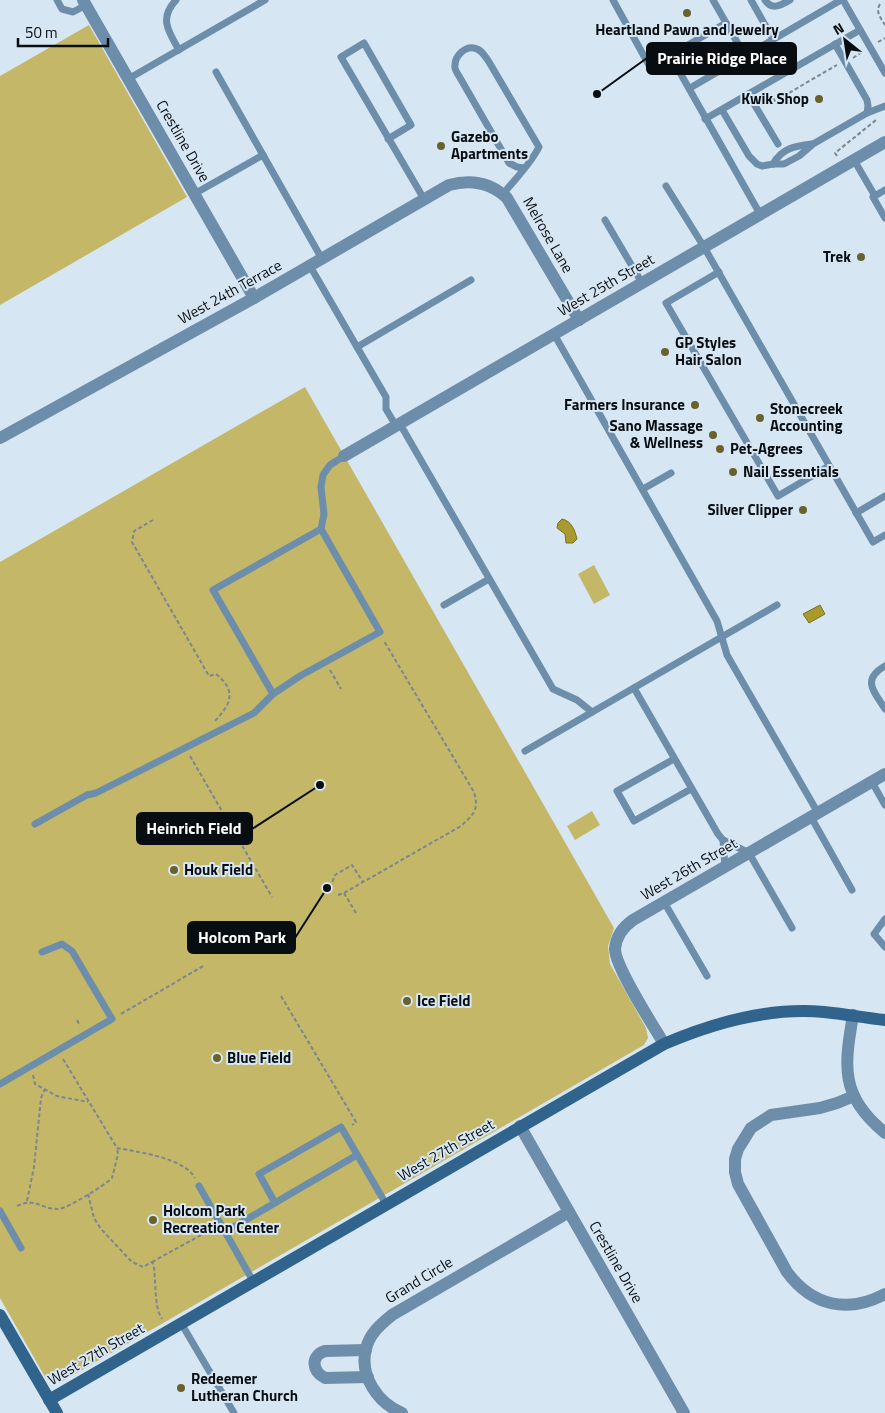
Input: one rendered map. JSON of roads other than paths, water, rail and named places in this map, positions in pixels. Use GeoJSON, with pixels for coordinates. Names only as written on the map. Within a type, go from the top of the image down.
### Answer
{"type":"FeatureCollection","features":[{"type":"Feature","properties":{"kind":"street","name":"Crestline Drive"},"geometry":{"type":"LineString","coordinates":[[84,2],[254,298]]}},
{"type":"Feature","properties":{"kind":"street","name":"West 25th Street"},"geometry":{"type":"LineString","coordinates":[[344,456],[885,142]]}},
{"type":"Feature","properties":{"kind":"street","name":"West 24th Terrace"},"geometry":{"type":"LineString","coordinates":[[0,438],[254,298],[449,185],[476,182]]}},
{"type":"Feature","properties":{"kind":"street","name":"Melrose Lane"},"geometry":{"type":"LineString","coordinates":[[476,182],[488,185],[503,194],[512,204],[579,320]]}},
{"type":"Feature","properties":{"kind":"street","name":"West 26th Street"},"geometry":{"type":"LineString","coordinates":[[664,1044],[616,958],[616,940],[627,924],[885,774]]}},
{"type":"Feature","properties":{"kind":"street","name":"West 27th Street"},"geometry":{"type":"LineString","coordinates":[[49,1400],[664,1044],[696,1030],[754,1016],[822,1012],[885,1020]]}},
{"type":"Feature","properties":{"kind":"street"},"geometry":{"type":"LineString","coordinates":[[852,1015],[846,1058],[847,1074],[854,1096],[865,1114],[885,1133]]}},
{"type":"Feature","properties":{"kind":"street"},"geometry":{"type":"LineString","coordinates":[[854,1096],[820,1108],[777,1114],[761,1121],[751,1128],[738,1149],[735,1160],[735,1172],[738,1184],[745,1198],[794,1282],[816,1298],[844,1305],[873,1300],[885,1294]]}},
{"type":"Feature","properties":{"kind":"street","name":"Crestline Drive"},"geometry":{"type":"LineString","coordinates":[[520,1126],[684,1413]]}},
{"type":"Feature","properties":{"kind":"street","name":"Grand Circle"},"geometry":{"type":"LineString","coordinates":[[366,1350],[370,1339],[379,1326],[392,1315],[569,1212]]}},
{"type":"Feature","properties":{"kind":"street"},"geometry":{"type":"LineString","coordinates":[[0,1315],[57,1413]]}},
{"type":"Feature","properties":{"kind":"street"},"geometry":{"type":"LineString","coordinates":[[368,1377],[325,1378],[315,1370],[315,1358],[319,1353],[325,1351],[366,1350],[365,1363],[368,1377],[374,1390],[392,1409],[402,1413]]}},
{"type":"Feature","properties":{"kind":"lane"},"geometry":{"type":"LineString","coordinates":[[57,0],[62,9],[73,12],[84,2]]}},
{"type":"Feature","properties":{"kind":"lane"},"geometry":{"type":"LineString","coordinates":[[176,0],[169,9],[166,21],[170,34],[179,50]]}},
{"type":"Feature","properties":{"kind":"lane"},"geometry":{"type":"LineString","coordinates":[[128,79],[265,0]]}},
{"type":"Feature","properties":{"kind":"lane"},"geometry":{"type":"LineString","coordinates":[[613,0],[650,67],[726,23]]}},
{"type":"Feature","properties":{"kind":"lane"},"geometry":{"type":"LineString","coordinates":[[713,0],[745,56]]}},
{"type":"Feature","properties":{"kind":"lane"},"geometry":{"type":"LineString","coordinates":[[750,0],[773,39]]}},
{"type":"Feature","properties":{"kind":"lane"},"geometry":{"type":"LineString","coordinates":[[765,0],[766,3],[774,7],[790,0]]}},
{"type":"Feature","properties":{"kind":"lane"},"geometry":{"type":"LineString","coordinates":[[690,88],[842,0],[885,73]]}},
{"type":"Feature","properties":{"kind":"lane"},"geometry":{"type":"LineString","coordinates":[[706,119],[860,30]]}},
{"type":"Feature","properties":{"kind":"lane"},"geometry":{"type":"LineString","coordinates":[[388,139],[411,125],[364,43],[341,57],[388,139],[424,199]]}},
{"type":"Feature","properties":{"kind":"lane"},"geometry":{"type":"LineString","coordinates":[[835,44],[867,100],[867,113]]}},
{"type":"Feature","properties":{"kind":"lane"},"geometry":{"type":"LineString","coordinates":[[503,194],[535,155],[539,147],[485,56],[481,51],[473,47],[464,50],[456,57],[454,67],[509,163],[516,167],[524,168]]}},
{"type":"Feature","properties":{"kind":"lane"},"geometry":{"type":"LineString","coordinates":[[670,55],[760,214]]}},
{"type":"Feature","properties":{"kind":"lane"},"geometry":{"type":"LineString","coordinates":[[216,72],[322,259]]}},
{"type":"Feature","properties":{"kind":"lane"},"geometry":{"type":"LineString","coordinates":[[748,94],[778,144]]}},
{"type":"Feature","properties":{"kind":"lane"},"geometry":{"type":"LineString","coordinates":[[722,110],[752,161],[762,166],[784,164],[799,156],[813,144],[867,113],[879,110],[885,106]]}},
{"type":"Feature","properties":{"kind":"lane"},"geometry":{"type":"LineString","coordinates":[[773,164],[778,155],[794,146],[813,144]]}},
{"type":"Feature","properties":{"kind":"lane"},"geometry":{"type":"LineString","coordinates":[[194,194],[263,155]]}},
{"type":"Feature","properties":{"kind":"lane"},"geometry":{"type":"LineString","coordinates":[[854,160],[875,196],[873,197],[885,218]]}},
{"type":"Feature","properties":{"kind":"lane"},"geometry":{"type":"LineString","coordinates":[[666,186],[719,272],[873,542],[885,535]]}},
{"type":"Feature","properties":{"kind":"lane"},"geometry":{"type":"LineString","coordinates":[[875,196],[885,190]]}},
{"type":"Feature","properties":{"kind":"lane"},"geometry":{"type":"LineString","coordinates":[[605,220],[642,283]]}},
{"type":"Feature","properties":{"kind":"lane"},"geometry":{"type":"LineString","coordinates":[[310,266],[386,397],[386,409],[398,425],[553,689],[577,700],[592,712]]}},
{"type":"Feature","properties":{"kind":"lane"},"geometry":{"type":"LineString","coordinates":[[719,272],[666,303],[778,496],[829,466]]}},
{"type":"Feature","properties":{"kind":"lane"},"geometry":{"type":"LineString","coordinates":[[357,348],[472,280]]}},
{"type":"Feature","properties":{"kind":"lane"},"geometry":{"type":"LineString","coordinates":[[554,334],[717,620],[727,655],[815,815],[852,890]]}},
{"type":"Feature","properties":{"kind":"lane"},"geometry":{"type":"LineString","coordinates":[[35,824],[87,795],[96,793],[254,713],[273,694],[325,661],[380,632],[321,529],[324,514],[321,487],[323,475],[330,465],[344,456]]}},
{"type":"Feature","properties":{"kind":"lane"},"geometry":{"type":"LineString","coordinates":[[643,489],[671,473]]}},
{"type":"Feature","properties":{"kind":"lane"},"geometry":{"type":"LineString","coordinates":[[856,513],[885,496]]}},
{"type":"Feature","properties":{"kind":"lane"},"geometry":{"type":"LineString","coordinates":[[273,694],[213,590],[321,529]]}},
{"type":"Feature","properties":{"kind":"lane"},"geometry":{"type":"LineString","coordinates":[[444,605],[489,579]]}},
{"type":"Feature","properties":{"kind":"lane"},"geometry":{"type":"LineString","coordinates":[[525,751],[777,605]]}},
{"type":"Feature","properties":{"kind":"lane"},"geometry":{"type":"LineString","coordinates":[[885,666],[872,675],[871,686],[885,709]]}},
{"type":"Feature","properties":{"kind":"lane"},"geometry":{"type":"LineString","coordinates":[[634,688],[718,834],[723,840],[749,853],[792,928]]}},
{"type":"Feature","properties":{"kind":"lane"},"geometry":{"type":"LineString","coordinates":[[674,758],[617,791],[634,821],[691,789]]}},
{"type":"Feature","properties":{"kind":"lane"},"geometry":{"type":"LineString","coordinates":[[872,782],[885,805]]}},
{"type":"Feature","properties":{"kind":"lane"},"geometry":{"type":"LineString","coordinates":[[723,840],[725,867]]}},
{"type":"Feature","properties":{"kind":"lane"},"geometry":{"type":"LineString","coordinates":[[664,902],[707,976]]}},
{"type":"Feature","properties":{"kind":"lane"},"geometry":{"type":"LineString","coordinates":[[885,919],[874,934],[885,947]]}},
{"type":"Feature","properties":{"kind":"lane"},"geometry":{"type":"LineString","coordinates":[[0,1084],[112,1019],[72,951],[62,944],[42,952]]}},
{"type":"Feature","properties":{"kind":"lane"},"geometry":{"type":"LineString","coordinates":[[275,1203],[259,1174],[340,1127],[386,1204]]}},
{"type":"Feature","properties":{"kind":"lane"},"geometry":{"type":"LineString","coordinates":[[226,1232],[357,1155]]}},
{"type":"Feature","properties":{"kind":"lane"},"geometry":{"type":"LineString","coordinates":[[199,1186],[253,1281]]}},
{"type":"Feature","properties":{"kind":"lane"},"geometry":{"type":"LineString","coordinates":[[1,1214],[21,1248]]}},
{"type":"Feature","properties":{"kind":"lane"},"geometry":{"type":"LineString","coordinates":[[181,1323],[234,1413]]}},
{"type":"Feature","properties":{"kind":"place","name":"Heartland Pawn and Jewelry"},"geometry":{"type":"Point","coordinates":[687,13]}},
{"type":"Feature","properties":{"kind":"place","name":"Prairie Ridge Place"},"geometry":{"type":"Point","coordinates":[597,94]}},
{"type":"Feature","properties":{"kind":"place","name":"Kwik Shop"},"geometry":{"type":"Point","coordinates":[819,99]}},
{"type":"Feature","properties":{"kind":"place","name":"Gazebo Apartments"},"geometry":{"type":"Point","coordinates":[441,146]}},
{"type":"Feature","properties":{"kind":"place","name":"Trek"},"geometry":{"type":"Point","coordinates":[861,257]}},
{"type":"Feature","properties":{"kind":"place","name":"GP Styles Hair Salon"},"geometry":{"type":"Point","coordinates":[665,352]}},
{"type":"Feature","properties":{"kind":"place","name":"Farmers Insurance"},"geometry":{"type":"Point","coordinates":[695,405]}},
{"type":"Feature","properties":{"kind":"place","name":"Stonecreek Accounting"},"geometry":{"type":"Point","coordinates":[760,418]}},
{"type":"Feature","properties":{"kind":"place","name":"Sano Massage & Wellness"},"geometry":{"type":"Point","coordinates":[713,435]}},
{"type":"Feature","properties":{"kind":"place","name":"Pet-Agrees"},"geometry":{"type":"Point","coordinates":[720,449]}},
{"type":"Feature","properties":{"kind":"place","name":"Nail Essentials"},"geometry":{"type":"Point","coordinates":[733,472]}},
{"type":"Feature","properties":{"kind":"place","name":"Silver Clipper"},"geometry":{"type":"Point","coordinates":[803,510]}},
{"type":"Feature","properties":{"kind":"place","name":"Heinrich Field"},"geometry":{"type":"Point","coordinates":[320,785]}},
{"type":"Feature","properties":{"kind":"place","name":"Houk Field"},"geometry":{"type":"Point","coordinates":[174,870]}},
{"type":"Feature","properties":{"kind":"place","name":"Holcom Park"},"geometry":{"type":"Point","coordinates":[327,888]}},
{"type":"Feature","properties":{"kind":"place","name":"Ice Field"},"geometry":{"type":"Point","coordinates":[407,1001]}},
{"type":"Feature","properties":{"kind":"place","name":"Blue Field"},"geometry":{"type":"Point","coordinates":[217,1058]}},
{"type":"Feature","properties":{"kind":"place","name":"Holcom Park Recreation Center"},"geometry":{"type":"Point","coordinates":[153,1220]}},
{"type":"Feature","properties":{"kind":"place","name":"Redeemer Lutheran Church"},"geometry":{"type":"Point","coordinates":[181,1388]}}]}
